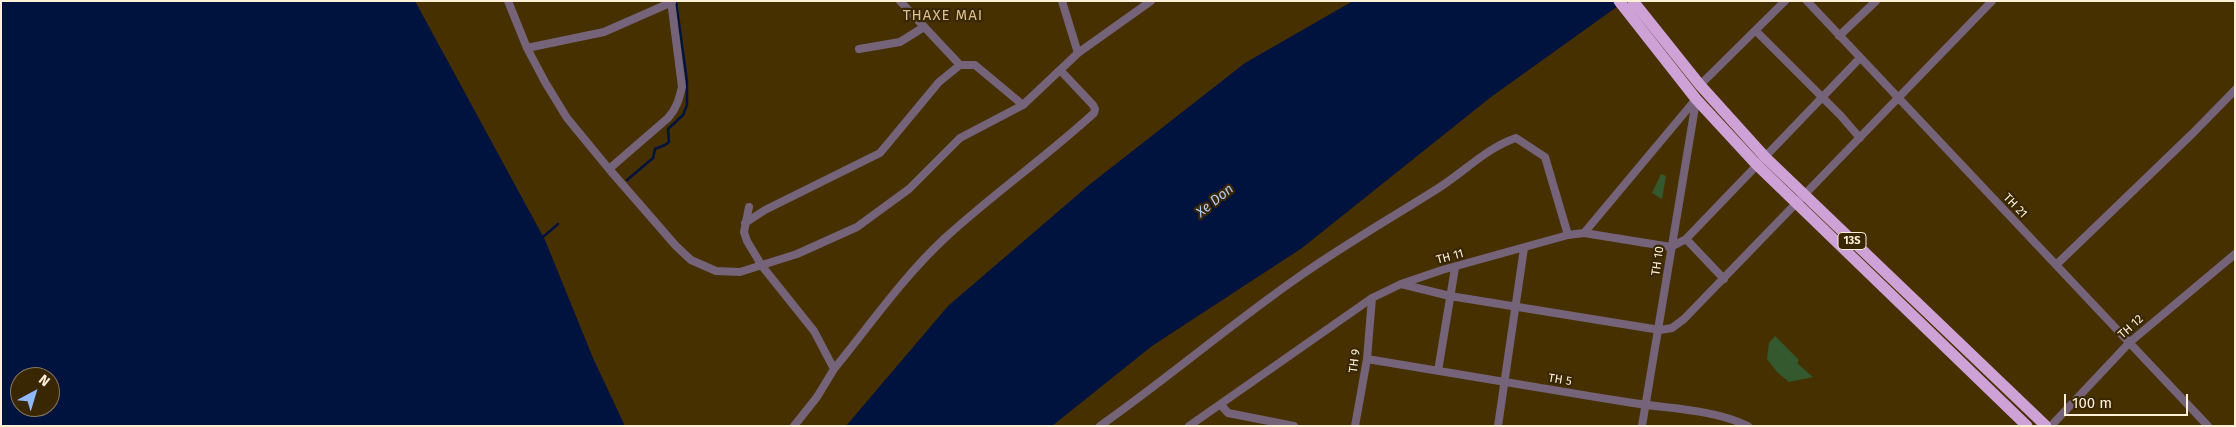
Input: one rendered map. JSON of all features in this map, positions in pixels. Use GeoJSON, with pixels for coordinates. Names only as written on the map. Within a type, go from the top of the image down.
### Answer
{"type":"FeatureCollection","features":[{"type":"Feature","properties":{"kind":"highway","name":"13S"},"geometry":{"type":"LineString","coordinates":[[1619,1],[1665,51],[1700,84],[1761,160]]}},
{"type":"Feature","properties":{"kind":"highway","name":"13S"},"geometry":{"type":"LineString","coordinates":[[1633,1],[1696,99],[1761,160],[2027,426]]}},
{"type":"Feature","properties":{"kind":"highway","name":"13S"},"geometry":{"type":"LineString","coordinates":[[1800,200],[2046,426]]}},
{"type":"Feature","properties":{"kind":"street"},"geometry":{"type":"LineString","coordinates":[[508,1],[527,48],[567,118],[609,169],[676,246],[691,260],[716,271],[740,272],[797,254],[857,227],[909,189],[960,138],[1023,105],[1078,53],[1152,1]]}},
{"type":"Feature","properties":{"kind":"street"},"geometry":{"type":"LineString","coordinates":[[900,1],[960,65]]}},
{"type":"Feature","properties":{"kind":"street"},"geometry":{"type":"LineString","coordinates":[[1062,1],[1078,53]]}},
{"type":"Feature","properties":{"kind":"street"},"geometry":{"type":"LineString","coordinates":[[1700,84],[1785,1]]}},
{"type":"Feature","properties":{"kind":"street","name":"TH 21"},"geometry":{"type":"LineString","coordinates":[[1807,1],[2208,426]]}},
{"type":"Feature","properties":{"kind":"street"},"geometry":{"type":"LineString","coordinates":[[1839,36],[1876,1]]}},
{"type":"Feature","properties":{"kind":"street"},"geometry":{"type":"LineString","coordinates":[[1401,284],[1450,296],[1515,305],[1660,330],[1672,328],[1684,319],[1724,279],[1992,1]]}},
{"type":"Feature","properties":{"kind":"street"},"geometry":{"type":"LineString","coordinates":[[527,48],[604,32],[672,2],[682,87],[679,100],[675,110],[668,118],[609,169]]}},
{"type":"Feature","properties":{"kind":"street"},"geometry":{"type":"LineString","coordinates":[[859,48],[900,42],[924,28]]}},
{"type":"Feature","properties":{"kind":"street"},"geometry":{"type":"LineString","coordinates":[[1756,31],[1822,96],[1860,138]]}},
{"type":"Feature","properties":{"kind":"street"},"geometry":{"type":"LineString","coordinates":[[1671,247],[1686,239],[1860,58]]}},
{"type":"Feature","properties":{"kind":"street"},"geometry":{"type":"LineString","coordinates":[[745,222],[880,153],[939,82],[960,65],[975,65],[1023,105]]}},
{"type":"Feature","properties":{"kind":"street"},"geometry":{"type":"LineString","coordinates":[[794,426],[817,397],[834,369],[921,262],[945,238],[1068,137],[1094,113],[1093,104],[1060,70]]}},
{"type":"Feature","properties":{"kind":"street"},"geometry":{"type":"LineString","coordinates":[[2057,264],[2235,90]]}},
{"type":"Feature","properties":{"kind":"street"},"geometry":{"type":"LineString","coordinates":[[1584,233],[1696,99]]}},
{"type":"Feature","properties":{"kind":"street","name":"TH 10"},"geometry":{"type":"LineString","coordinates":[[1642,426],[1660,330],[1671,247],[1696,99]]}},
{"type":"Feature","properties":{"kind":"street"},"geometry":{"type":"LineString","coordinates":[[1100,426],[1143,396],[1228,328],[1300,276],[1374,226],[1438,189],[1502,143],[1516,138],[1545,157],[1568,235]]}},
{"type":"Feature","properties":{"kind":"street"},"geometry":{"type":"LineString","coordinates":[[749,207],[744,232],[747,241],[762,266],[814,331],[834,369]]}},
{"type":"Feature","properties":{"kind":"street","name":"TH 11"},"geometry":{"type":"LineString","coordinates":[[1189,426],[1372,298],[1401,284],[1568,235],[1584,233],[1671,247]]}},
{"type":"Feature","properties":{"kind":"street"},"geometry":{"type":"LineString","coordinates":[[1686,239],[1724,279]]}},
{"type":"Feature","properties":{"kind":"street"},"geometry":{"type":"LineString","coordinates":[[1498,426],[1524,248]]}},
{"type":"Feature","properties":{"kind":"street","name":"TH 12"},"geometry":{"type":"LineString","coordinates":[[2051,426],[2130,342],[2235,254]]}},
{"type":"Feature","properties":{"kind":"street"},"geometry":{"type":"LineString","coordinates":[[1438,371],[1455,268]]}},
{"type":"Feature","properties":{"kind":"street","name":"TH 9"},"geometry":{"type":"LineString","coordinates":[[1356,426],[1367,359],[1372,298]]}},
{"type":"Feature","properties":{"kind":"street","name":"TH 5"},"geometry":{"type":"LineString","coordinates":[[1367,359],[1646,405],[1702,412],[1739,421],[1748,426]]}},
{"type":"Feature","properties":{"kind":"street"},"geometry":{"type":"LineString","coordinates":[[1221,405],[1228,413],[1294,426]]}},
{"type":"Feature","properties":{"kind":"green space"},"geometry":{"type":"Polygon","coordinates":[[[1661,174],[1666,176],[1662,199],[1652,193],[1661,174]]]}},
{"type":"Feature","properties":{"kind":"green space"},"geometry":{"type":"Polygon","coordinates":[[[1775,336],[1799,360],[1797,363],[1813,377],[1789,382],[1777,372],[1767,359],[1769,343],[1775,336]]]}},
{"type":"Feature","properties":{"kind":"water"},"geometry":{"type":"Polygon","coordinates":[[[1,1],[415,1],[545,240],[593,358],[625,426],[1,426],[1,1]]]}},
{"type":"Feature","properties":{"kind":"water","name":"Xe Don"},"geometry":{"type":"Polygon","coordinates":[[[1353,1],[1625,1],[1491,97],[1302,248],[1152,346],[1052,426],[846,426],[948,306],[1089,185],[1245,63],[1353,1]]]}},
{"type":"Feature","properties":{"kind":"waterway"},"geometry":{"type":"LineString","coordinates":[[627,180],[653,158],[655,149],[669,142],[668,129],[683,115],[687,105],[687,82],[676,1]]}},
{"type":"Feature","properties":{"kind":"waterway"},"geometry":{"type":"LineString","coordinates":[[543,237],[558,224]]}},
{"type":"Feature","properties":{"kind":"district","name":"THAXE MAI"},"geometry":{"type":"Point","coordinates":[943,16]}}]}
